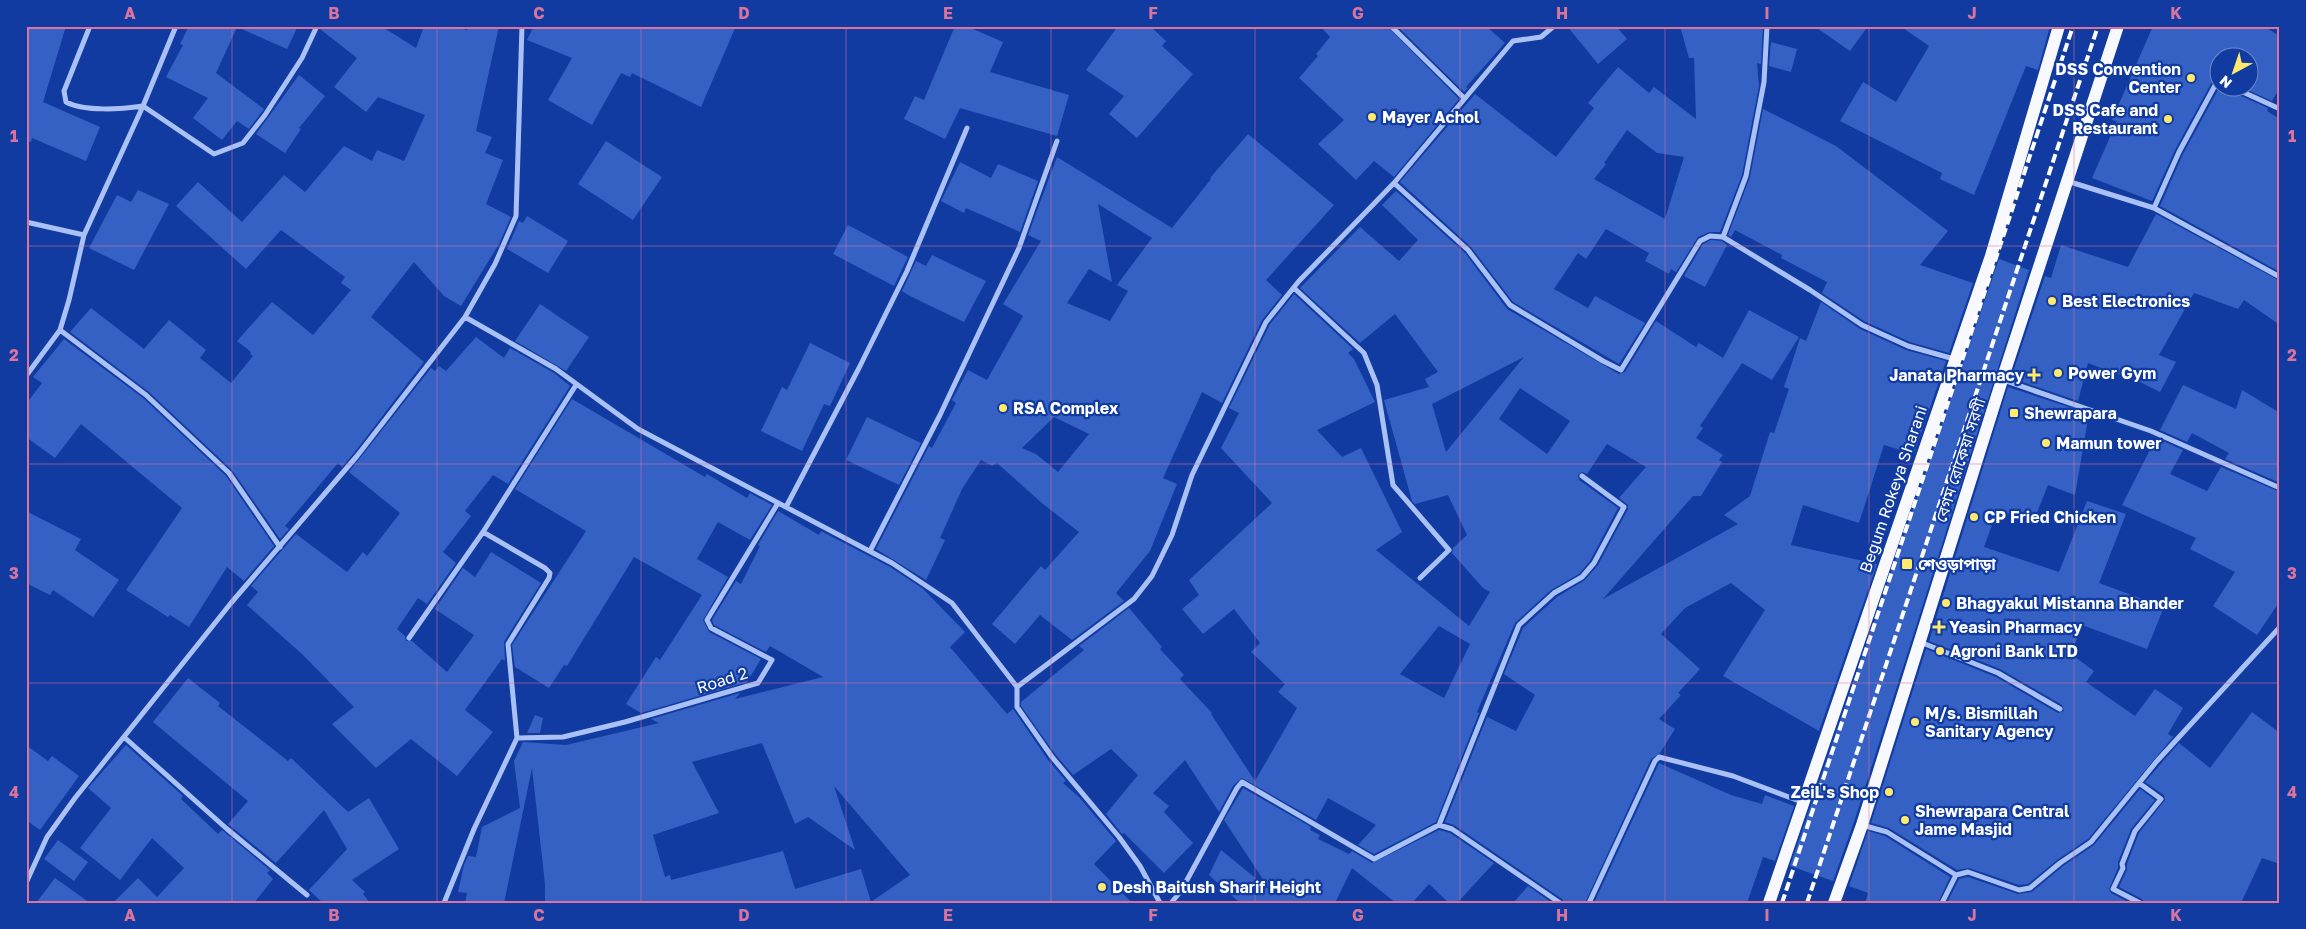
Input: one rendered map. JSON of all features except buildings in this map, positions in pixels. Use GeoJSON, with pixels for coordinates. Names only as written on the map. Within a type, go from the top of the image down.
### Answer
{"type":"FeatureCollection","features":[{"type":"Feature","properties":{"kind":"main road","name":"Begum Rokeya Sharani"},"geometry":{"type":"LineString","coordinates":[[1769,903],[1991,256],[2059,26]]}},
{"type":"Feature","properties":{"kind":"main road","name":"বেগম রোকেয়া সরণী"},"geometry":{"type":"LineString","coordinates":[[1834,903],[1862,825],[2002,380],[2118,26]]}},
{"type":"Feature","properties":{"kind":"street"},"geometry":{"type":"LineString","coordinates":[[90,26],[64,91],[66,102],[75,107],[127,108],[143,106],[214,154],[244,143],[266,115],[302,58],[317,26]]}},
{"type":"Feature","properties":{"kind":"street"},"geometry":{"type":"LineString","coordinates":[[26,376],[60,330],[84,234],[143,106],[176,26]]}},
{"type":"Feature","properties":{"kind":"street"},"geometry":{"type":"LineString","coordinates":[[26,883],[47,836],[231,603],[357,456],[465,317],[495,264],[516,216],[522,26]]}},
{"type":"Feature","properties":{"kind":"street"},"geometry":{"type":"LineString","coordinates":[[1391,26],[1464,98]]}},
{"type":"Feature","properties":{"kind":"street"},"geometry":{"type":"LineString","coordinates":[[1017,687],[1134,599],[1152,576],[1172,536],[1192,476],[1266,322],[1294,288],[1394,183],[1513,41],[1541,37],[1554,26]]}},
{"type":"Feature","properties":{"kind":"street"},"geometry":{"type":"LineString","coordinates":[[1723,237],[1748,167],[1764,82],[1767,26]]}},
{"type":"Feature","properties":{"kind":"street"},"geometry":{"type":"LineString","coordinates":[[2154,208],[2179,152],[2208,98]]}},
{"type":"Feature","properties":{"kind":"street"},"geometry":{"type":"LineString","coordinates":[[2257,98],[2280,108]]}},
{"type":"Feature","properties":{"kind":"street"},"geometry":{"type":"LineString","coordinates":[[786,507],[859,368],[907,271],[967,128]]}},
{"type":"Feature","properties":{"kind":"street"},"geometry":{"type":"LineString","coordinates":[[870,551],[940,414],[1019,248],[1057,141]]}},
{"type":"Feature","properties":{"kind":"street"},"geometry":{"type":"LineString","coordinates":[[2066,181],[2154,208],[2280,277]]}},
{"type":"Feature","properties":{"kind":"street"},"geometry":{"type":"LineString","coordinates":[[1394,183],[1468,250],[1510,305],[1621,370],[1700,241],[1710,236],[1723,237],[1810,290],[1862,325],[1908,346],[1955,359]]}},
{"type":"Feature","properties":{"kind":"street"},"geometry":{"type":"LineString","coordinates":[[26,222],[84,234]]}},
{"type":"Feature","properties":{"kind":"street"},"geometry":{"type":"LineString","coordinates":[[1294,288],[1364,354],[1377,385],[1393,485],[1449,550],[1420,578]]}},
{"type":"Feature","properties":{"kind":"street"},"geometry":{"type":"LineString","coordinates":[[465,317],[556,369],[638,429],[892,563],[952,604],[1017,687],[1017,707],[1052,757],[1118,836],[1140,866],[1160,903]]}},
{"type":"Feature","properties":{"kind":"street"},"geometry":{"type":"LineString","coordinates":[[60,330],[146,395],[229,473],[280,547]]}},
{"type":"Feature","properties":{"kind":"street"},"geometry":{"type":"LineString","coordinates":[[2002,380],[2151,431],[2280,488]]}},
{"type":"Feature","properties":{"kind":"street"},"geometry":{"type":"LineString","coordinates":[[409,638],[483,532],[576,384]]}},
{"type":"Feature","properties":{"kind":"street"},"geometry":{"type":"LineString","coordinates":[[1171,903],[1181,891],[1240,783],[1244,783],[1374,859],[1439,825],[1519,624],[1554,593],[1582,577],[1594,563],[1624,507],[1582,476]]}},
{"type":"Feature","properties":{"kind":"street","name":"Road 2"},"geometry":{"type":"LineString","coordinates":[[517,738],[563,737],[625,722],[758,683],[772,660],[711,628],[707,624],[778,502]]}},
{"type":"Feature","properties":{"kind":"street"},"geometry":{"type":"LineString","coordinates":[[444,903],[474,829],[517,738],[508,644],[549,578],[550,573],[545,568],[483,532]]}},
{"type":"Feature","properties":{"kind":"street"},"geometry":{"type":"LineString","coordinates":[[1862,825],[1887,832],[1956,875],[1968,872],[2019,890],[2030,888],[2060,863],[2091,842],[2157,761],[2280,627]]}},
{"type":"Feature","properties":{"kind":"street"},"geometry":{"type":"LineString","coordinates":[[1920,642],[1998,673],[2060,709]]}},
{"type":"Feature","properties":{"kind":"street"},"geometry":{"type":"LineString","coordinates":[[124,737],[227,829],[307,895]]}},
{"type":"Feature","properties":{"kind":"street"},"geometry":{"type":"LineString","coordinates":[[1589,903],[1655,761],[1659,757],[1733,776],[1803,802]]}},
{"type":"Feature","properties":{"kind":"street"},"geometry":{"type":"LineString","coordinates":[[2139,783],[2161,800],[2135,831],[2122,864],[2123,868],[2113,890],[2140,903]]}},
{"type":"Feature","properties":{"kind":"street"},"geometry":{"type":"LineString","coordinates":[[1439,825],[1452,829],[1560,903]]}},
{"type":"Feature","properties":{"kind":"street"},"geometry":{"type":"LineString","coordinates":[[1942,903],[1956,875]]}},
{"type":"Feature","properties":{"kind":"railway"},"geometry":{"type":"LineString","coordinates":[[1782,903],[2073,26]]}},
{"type":"Feature","properties":{"kind":"railway"},"geometry":{"type":"LineString","coordinates":[[1807,903],[2098,26]]}},
{"type":"Feature","properties":{"kind":"place","name":"DSS Convention Center"},"geometry":{"type":"Point","coordinates":[2191,78]}},
{"type":"Feature","properties":{"kind":"place","name":"Mayer Achol"},"geometry":{"type":"Point","coordinates":[1372,117]}},
{"type":"Feature","properties":{"kind":"place","name":"DSS Cafe and Restaurant"},"geometry":{"type":"Point","coordinates":[2168,119]}},
{"type":"Feature","properties":{"kind":"place","name":"Best Electronics"},"geometry":{"type":"Point","coordinates":[2052,301]}},
{"type":"Feature","properties":{"kind":"place","name":"Power Gym"},"geometry":{"type":"Point","coordinates":[2058,373]}},
{"type":"Feature","properties":{"kind":"place","name":"Janata Pharmacy"},"geometry":{"type":"Point","coordinates":[2034,375]}},
{"type":"Feature","properties":{"kind":"place","name":"RSA Complex"},"geometry":{"type":"Point","coordinates":[1003,408]}},
{"type":"Feature","properties":{"kind":"place","name":"Shewrapara"},"geometry":{"type":"Point","coordinates":[2014,413]}},
{"type":"Feature","properties":{"kind":"place","name":"Mamun tower"},"geometry":{"type":"Point","coordinates":[2046,443]}},
{"type":"Feature","properties":{"kind":"place","name":"CP Fried Chicken"},"geometry":{"type":"Point","coordinates":[1974,517]}},
{"type":"Feature","properties":{"kind":"place","name":"শেওড়াপাড়া"},"geometry":{"type":"Point","coordinates":[1907,564]}},
{"type":"Feature","properties":{"kind":"place","name":"Bhagyakul Mistanna Bhander"},"geometry":{"type":"Point","coordinates":[1946,603]}},
{"type":"Feature","properties":{"kind":"place","name":"Yeasin Pharmacy"},"geometry":{"type":"Point","coordinates":[1939,627]}},
{"type":"Feature","properties":{"kind":"place","name":"Agroni Bank LTD"},"geometry":{"type":"Point","coordinates":[1940,651]}},
{"type":"Feature","properties":{"kind":"place","name":"M/s. Bismillah Sanitary Agency"},"geometry":{"type":"Point","coordinates":[1915,722]}},
{"type":"Feature","properties":{"kind":"place","name":"ZeiL's Shop"},"geometry":{"type":"Point","coordinates":[1889,792]}},
{"type":"Feature","properties":{"kind":"place","name":"Shewrapara Central Jame Masjid"},"geometry":{"type":"Point","coordinates":[1905,820]}},
{"type":"Feature","properties":{"kind":"place","name":"Desh Baitush Sharif Height"},"geometry":{"type":"Point","coordinates":[1102,887]}}]}
